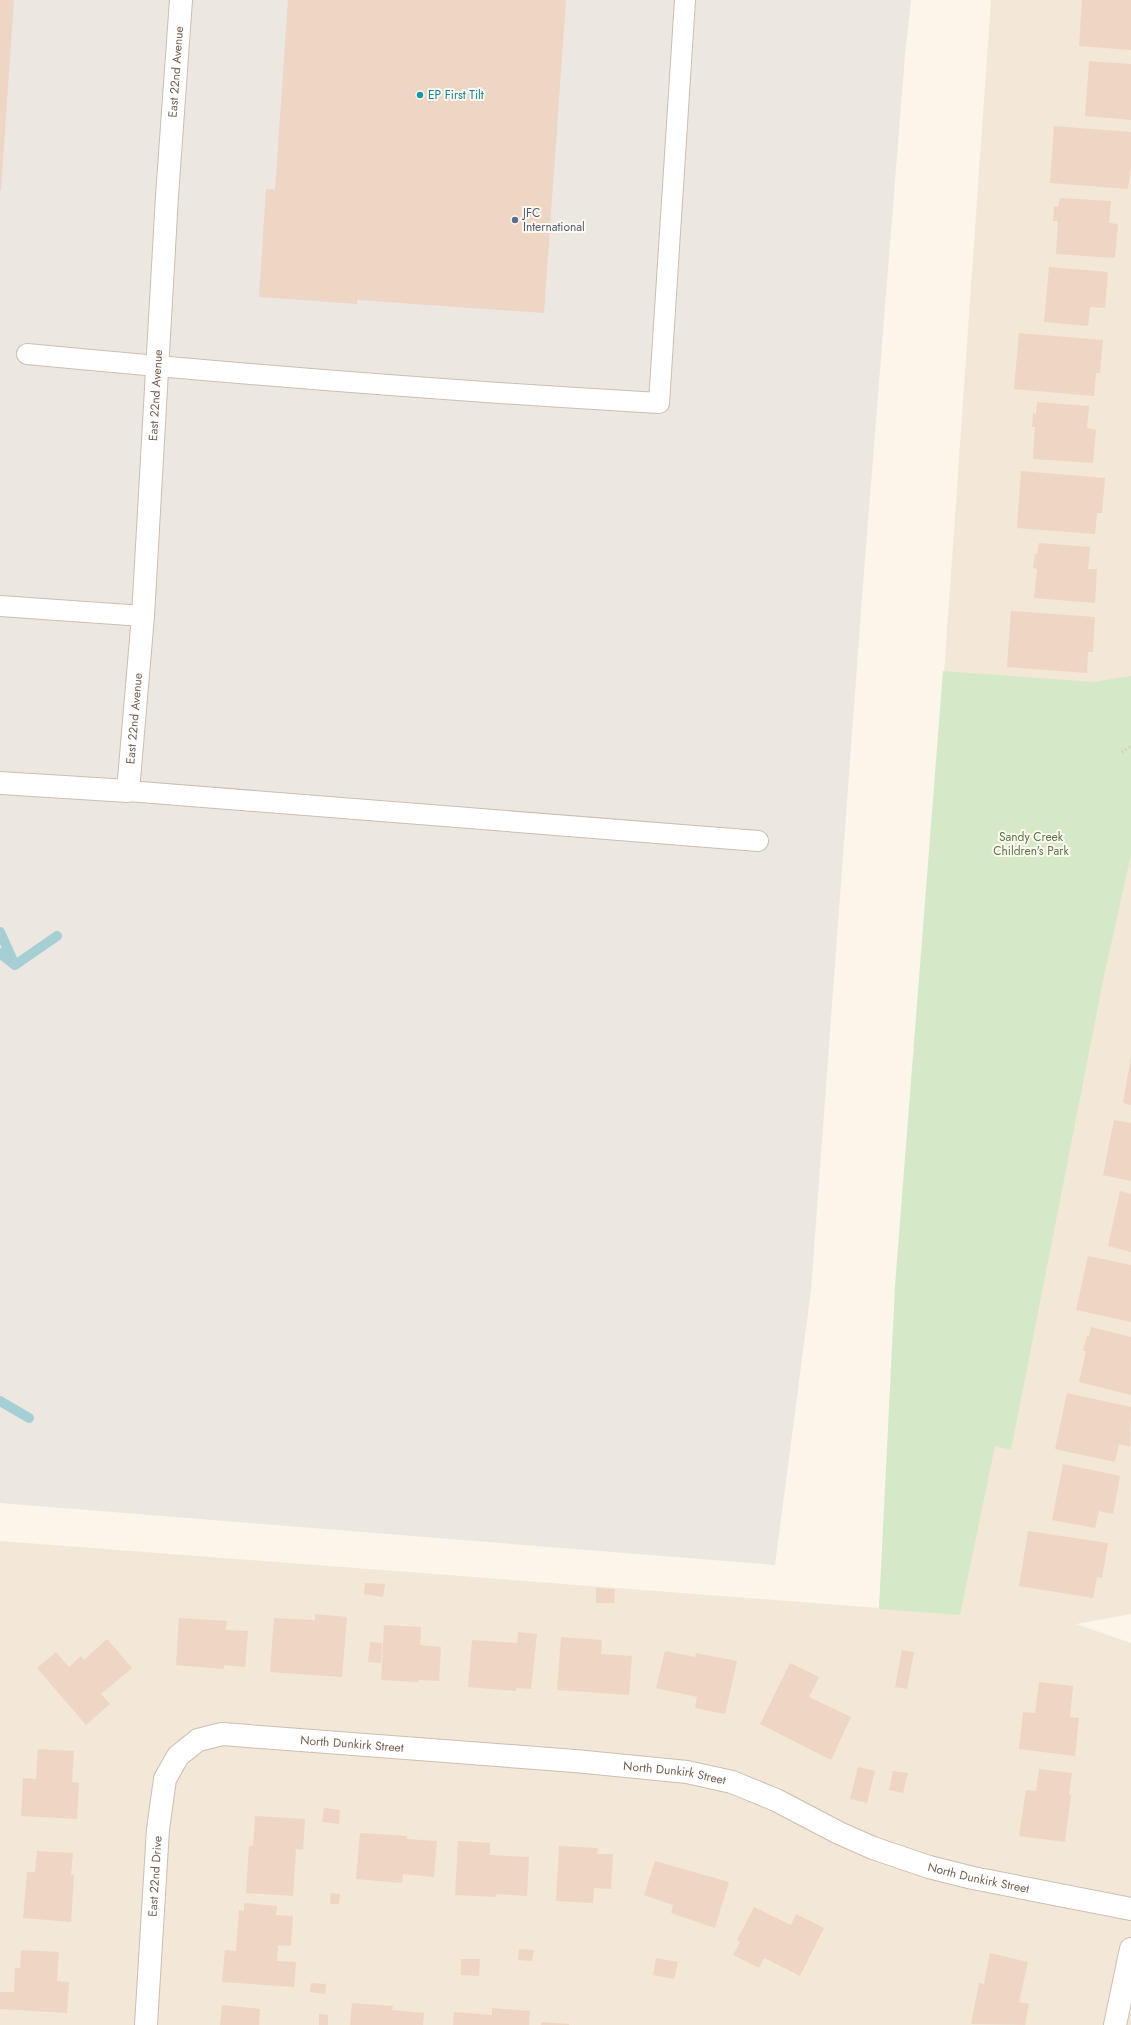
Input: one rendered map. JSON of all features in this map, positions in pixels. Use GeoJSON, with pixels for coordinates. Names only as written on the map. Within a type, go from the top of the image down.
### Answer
{"type":"FeatureCollection","features":[{"type":"Feature","properties":{"kind":"street","name":"East 22nd Avenue"},"geometry":{"type":"LineString","coordinates":[[128,791],[143,616],[167,196],[181,0]]}},
{"type":"Feature","properties":{"kind":"street"},"geometry":{"type":"LineString","coordinates":[[0,783],[128,791]]}},
{"type":"Feature","properties":{"kind":"street","name":"North Dunkirk Street"},"geometry":{"type":"LineString","coordinates":[[198,1740],[222,1734],[241,1734],[574,1760],[687,1772],[732,1782],[776,1800],[839,1833],[873,1848],[929,1867],[972,1878],[1131,1909]]}},
{"type":"Feature","properties":{"kind":"street","name":"East 22nd Drive"},"geometry":{"type":"LineString","coordinates":[[146,2025],[158,1829],[165,1779],[178,1756],[198,1740]]}},
{"type":"Feature","properties":{"kind":"street"},"geometry":{"type":"LineString","coordinates":[[1114,2025],[1131,1949]]}},
{"type":"Feature","properties":{"kind":"lane"},"geometry":{"type":"LineString","coordinates":[[27,354],[158,366],[525,395],[659,403],[685,0]]}},
{"type":"Feature","properties":{"kind":"lane"},"geometry":{"type":"LineString","coordinates":[[0,606],[143,616]]}},
{"type":"Feature","properties":{"kind":"lane"},"geometry":{"type":"LineString","coordinates":[[128,791],[758,842]]}},
{"type":"Feature","properties":{"kind":"path"},"geometry":{"type":"LineString","coordinates":[[1122,752],[1131,746]]}},
{"type":"Feature","properties":{"kind":"shaded area"},"geometry":{"type":"Polygon","coordinates":[[[0,0],[911,0],[905,55],[863,584],[811,1290],[775,1565],[0,1503],[0,0]]]}},
{"type":"Feature","properties":{"kind":"shaded area"},"geometry":{"type":"Polygon","coordinates":[[[991,0],[1131,0],[1131,1614],[1076,1624],[1131,1643],[1131,2025],[0,2025],[0,1541],[879,1608],[991,0]]]}},
{"type":"Feature","properties":{"kind":"green space","name":"Sandy Creek Children's Park"},"geometry":{"type":"Polygon","coordinates":[[[943,671],[1093,682],[1131,676],[1131,855],[1104,976],[1011,1450],[995,1446],[960,1615],[879,1609],[895,1286],[943,671]]]}},
{"type":"Feature","properties":{"kind":"building"},"geometry":{"type":"Polygon","coordinates":[[[0,0],[14,0],[1,190],[0,190],[0,0]]]}},
{"type":"Feature","properties":{"kind":"building","name":"EP First Tilt"},"geometry":{"type":"Polygon","coordinates":[[[288,0],[566,0],[544,313],[357,300],[357,304],[259,297],[266,189],[275,190],[288,0]]]}},
{"type":"Feature","properties":{"kind":"building"},"geometry":{"type":"Polygon","coordinates":[[[1082,0],[1131,0],[1131,50],[1079,46],[1082,0]]]}},
{"type":"Feature","properties":{"kind":"building"},"geometry":{"type":"Polygon","coordinates":[[[1089,61],[1131,64],[1131,120],[1085,116],[1089,61]]]}},
{"type":"Feature","properties":{"kind":"building"},"geometry":{"type":"Polygon","coordinates":[[[1054,126],[1131,132],[1131,166],[1128,189],[1050,183],[1054,126]]]}},
{"type":"Feature","properties":{"kind":"building"},"geometry":{"type":"Polygon","coordinates":[[[1060,198],[1111,201],[1109,223],[1118,224],[1115,258],[1056,254],[1058,221],[1053,221],[1054,206],[1058,207],[1060,198]]]}},
{"type":"Feature","properties":{"kind":"building"},"geometry":{"type":"Polygon","coordinates":[[[1049,267],[1108,272],[1105,308],[1090,307],[1088,326],[1044,322],[1049,267]]]}},
{"type":"Feature","properties":{"kind":"building"},"geometry":{"type":"Polygon","coordinates":[[[1019,333],[1103,340],[1100,373],[1096,373],[1094,396],[1014,389],[1019,333]]]}},
{"type":"Feature","properties":{"kind":"building"},"geometry":{"type":"Polygon","coordinates":[[[1037,402],[1089,406],[1087,428],[1096,430],[1093,463],[1033,459],[1035,427],[1032,427],[1033,413],[1036,414],[1037,402]]]}},
{"type":"Feature","properties":{"kind":"building"},"geometry":{"type":"Polygon","coordinates":[[[1021,471],[1105,478],[1102,513],[1097,513],[1095,534],[1017,528],[1021,471]]]}},
{"type":"Feature","properties":{"kind":"building"},"geometry":{"type":"Polygon","coordinates":[[[1039,543],[1090,547],[1088,569],[1097,569],[1095,603],[1034,598],[1037,569],[1033,568],[1035,554],[1037,554],[1039,543]]]}},
{"type":"Feature","properties":{"kind":"building"},"geometry":{"type":"Polygon","coordinates":[[[1011,611],[1095,617],[1093,652],[1088,652],[1087,673],[1007,667],[1011,611]]]}},
{"type":"Feature","properties":{"kind":"building"},"geometry":{"type":"Polygon","coordinates":[[[1131,1056],[1131,1105],[1123,1103],[1131,1056]]]}},
{"type":"Feature","properties":{"kind":"building"},"geometry":{"type":"Polygon","coordinates":[[[1114,1120],[1131,1123],[1131,1181],[1103,1175],[1114,1120]]]}},
{"type":"Feature","properties":{"kind":"building"},"geometry":{"type":"Polygon","coordinates":[[[1120,1191],[1131,1194],[1131,1252],[1108,1246],[1120,1191]]]}},
{"type":"Feature","properties":{"kind":"building"},"geometry":{"type":"Polygon","coordinates":[[[1088,1256],[1131,1265],[1131,1322],[1076,1310],[1088,1256]]]}},
{"type":"Feature","properties":{"kind":"building"},"geometry":{"type":"Polygon","coordinates":[[[1091,1327],[1131,1337],[1131,1395],[1079,1382],[1086,1351],[1083,1351],[1091,1327]]]}},
{"type":"Feature","properties":{"kind":"building"},"geometry":{"type":"Polygon","coordinates":[[[1067,1393],[1131,1407],[1130,1447],[1119,1444],[1115,1462],[1055,1449],[1067,1393]]]}},
{"type":"Feature","properties":{"kind":"building"},"geometry":{"type":"Polygon","coordinates":[[[1063,1464],[1120,1476],[1113,1514],[1099,1511],[1095,1528],[1052,1520],[1063,1464]]]}},
{"type":"Feature","properties":{"kind":"building"},"geometry":{"type":"Polygon","coordinates":[[[1028,1531],[1108,1543],[1102,1578],[1097,1577],[1093,1598],[1019,1586],[1028,1531]]]}},
{"type":"Feature","properties":{"kind":"building"},"geometry":{"type":"Polygon","coordinates":[[[365,1583],[385,1584],[383,1597],[364,1594],[365,1583]]]}},
{"type":"Feature","properties":{"kind":"building"},"geometry":{"type":"Polygon","coordinates":[[[596,1588],[615,1589],[614,1603],[596,1603],[596,1588]]]}},
{"type":"Feature","properties":{"kind":"building"},"geometry":{"type":"Polygon","coordinates":[[[315,1614],[347,1617],[342,1677],[270,1672],[274,1618],[315,1620],[315,1614]]]}},
{"type":"Feature","properties":{"kind":"building"},"geometry":{"type":"Polygon","coordinates":[[[179,1618],[227,1621],[226,1630],[248,1631],[245,1667],[224,1665],[224,1669],[176,1665],[179,1618]]]}},
{"type":"Feature","properties":{"kind":"building"},"geometry":{"type":"Polygon","coordinates":[[[384,1625],[421,1627],[420,1645],[441,1647],[439,1681],[418,1680],[418,1682],[381,1680],[384,1625]]]}},
{"type":"Feature","properties":{"kind":"building"},"geometry":{"type":"Polygon","coordinates":[[[518,1632],[537,1634],[531,1689],[516,1688],[516,1691],[468,1687],[472,1640],[517,1643],[518,1632]]]}},
{"type":"Feature","properties":{"kind":"building"},"geometry":{"type":"Polygon","coordinates":[[[561,1637],[602,1640],[601,1654],[632,1656],[629,1695],[557,1690],[561,1637]]]}},
{"type":"Feature","properties":{"kind":"building"},"geometry":{"type":"Polygon","coordinates":[[[107,1639],[132,1668],[101,1694],[110,1704],[86,1725],[37,1668],[56,1652],[69,1667],[81,1656],[84,1660],[107,1639]]]}},
{"type":"Feature","properties":{"kind":"building"},"geometry":{"type":"Polygon","coordinates":[[[370,1642],[382,1643],[381,1663],[368,1662],[370,1642]]]}},
{"type":"Feature","properties":{"kind":"building"},"geometry":{"type":"Polygon","coordinates":[[[902,1650],[914,1652],[907,1689],[895,1687],[902,1650]]]}},
{"type":"Feature","properties":{"kind":"building"},"geometry":{"type":"Polygon","coordinates":[[[665,1651],[695,1657],[696,1653],[737,1661],[725,1714],[695,1708],[697,1697],[656,1688],[665,1651]]]}},
{"type":"Feature","properties":{"kind":"building"},"geometry":{"type":"Polygon","coordinates":[[[790,1663],[819,1677],[809,1697],[851,1717],[831,1760],[760,1724],[790,1663]]]}},
{"type":"Feature","properties":{"kind":"building"},"geometry":{"type":"Polygon","coordinates":[[[1039,1682],[1073,1686],[1070,1717],[1079,1718],[1075,1756],[1019,1749],[1023,1712],[1035,1713],[1039,1682]]]}},
{"type":"Feature","properties":{"kind":"building"},"geometry":{"type":"Polygon","coordinates":[[[38,1749],[74,1751],[72,1782],[79,1783],[77,1819],[21,1816],[23,1778],[36,1779],[38,1749]]]}},
{"type":"Feature","properties":{"kind":"building"},"geometry":{"type":"Polygon","coordinates":[[[858,1767],[875,1771],[867,1803],[850,1799],[858,1767]]]}},
{"type":"Feature","properties":{"kind":"building"},"geometry":{"type":"Polygon","coordinates":[[[1039,1769],[1072,1773],[1069,1794],[1071,1795],[1065,1842],[1019,1836],[1026,1790],[1036,1791],[1039,1769]]]}},
{"type":"Feature","properties":{"kind":"building"},"geometry":{"type":"Polygon","coordinates":[[[893,1771],[908,1773],[903,1793],[889,1790],[893,1771]]]}},
{"type":"Feature","properties":{"kind":"building"},"geometry":{"type":"Polygon","coordinates":[[[324,1808],[340,1810],[339,1824],[322,1822],[324,1808]]]}},
{"type":"Feature","properties":{"kind":"building"},"geometry":{"type":"Polygon","coordinates":[[[255,1816],[305,1819],[303,1850],[296,1849],[293,1896],[246,1893],[249,1846],[253,1846],[255,1816]]]}},
{"type":"Feature","properties":{"kind":"building"},"geometry":{"type":"Polygon","coordinates":[[[360,1833],[407,1836],[407,1839],[437,1841],[434,1877],[403,1874],[402,1883],[356,1879],[360,1833]]]}},
{"type":"Feature","properties":{"kind":"building"},"geometry":{"type":"Polygon","coordinates":[[[458,1841],[490,1843],[490,1855],[529,1857],[527,1896],[496,1894],[496,1897],[455,1895],[458,1841]]]}},
{"type":"Feature","properties":{"kind":"building"},"geometry":{"type":"Polygon","coordinates":[[[559,1846],[598,1848],[597,1854],[613,1854],[611,1889],[594,1888],[593,1903],[556,1901],[559,1846]]]}},
{"type":"Feature","properties":{"kind":"building"},"geometry":{"type":"Polygon","coordinates":[[[37,1851],[73,1853],[71,1875],[74,1875],[71,1922],[23,1918],[27,1872],[35,1872],[37,1851]]]}},
{"type":"Feature","properties":{"kind":"building"},"geometry":{"type":"Polygon","coordinates":[[[655,1861],[729,1882],[715,1928],[671,1913],[673,1905],[644,1895],[655,1861]]]}},
{"type":"Feature","properties":{"kind":"building"},"geometry":{"type":"Polygon","coordinates":[[[331,1893],[340,1894],[339,1904],[330,1904],[331,1893]]]}},
{"type":"Feature","properties":{"kind":"building"},"geometry":{"type":"Polygon","coordinates":[[[244,1903],[277,1906],[276,1915],[293,1916],[291,1946],[278,1945],[277,1961],[296,1962],[294,1987],[222,1982],[225,1950],[236,1951],[239,1910],[244,1911],[244,1903]]]}},
{"type":"Feature","properties":{"kind":"building"},"geometry":{"type":"Polygon","coordinates":[[[754,1907],[791,1925],[796,1914],[824,1928],[800,1976],[764,1958],[759,1968],[733,1955],[740,1942],[737,1940],[754,1907]]]}},
{"type":"Feature","properties":{"kind":"building"},"geometry":{"type":"Polygon","coordinates":[[[519,1949],[534,1950],[532,1961],[518,1960],[519,1949]]]}},
{"type":"Feature","properties":{"kind":"building"},"geometry":{"type":"Polygon","coordinates":[[[21,1950],[59,1952],[57,1981],[69,1982],[67,2013],[0,2009],[0,1992],[14,1992],[15,1968],[20,1968],[21,1950]]]}},
{"type":"Feature","properties":{"kind":"building"},"geometry":{"type":"Polygon","coordinates":[[[990,1953],[1028,1962],[1019,2002],[1029,2004],[1025,2025],[971,2024],[979,1983],[984,1984],[990,1953]]]}},
{"type":"Feature","properties":{"kind":"building"},"geometry":{"type":"Polygon","coordinates":[[[656,1958],[678,1962],[674,1979],[653,1975],[656,1958]]]}},
{"type":"Feature","properties":{"kind":"building"},"geometry":{"type":"Polygon","coordinates":[[[461,1959],[480,1959],[479,1976],[461,1975],[461,1959]]]}},
{"type":"Feature","properties":{"kind":"building"},"geometry":{"type":"Polygon","coordinates":[[[311,1983],[326,1984],[325,1994],[310,1992],[311,1983]]]}},
{"type":"Feature","properties":{"kind":"building"},"geometry":{"type":"Polygon","coordinates":[[[352,2003],[393,2006],[392,2010],[424,2013],[423,2025],[350,2025],[352,2003]]]}},
{"type":"Feature","properties":{"kind":"building"},"geometry":{"type":"Polygon","coordinates":[[[222,2005],[260,2009],[259,2025],[220,2025],[222,2005]]]}},
{"type":"Feature","properties":{"kind":"building"},"geometry":{"type":"Polygon","coordinates":[[[492,2008],[530,2011],[529,2025],[453,2025],[454,2012],[492,2015],[492,2008]]]}},
{"type":"Feature","properties":{"kind":"building"},"geometry":{"type":"Polygon","coordinates":[[[319,2014],[328,2015],[328,2025],[319,2025],[319,2014]]]}},
{"type":"Feature","properties":{"kind":"building"},"geometry":{"type":"Polygon","coordinates":[[[541,2022],[569,2024],[569,2025],[541,2025],[541,2022]]]}},
{"type":"Feature","properties":{"kind":"waterway"},"geometry":{"type":"LineString","coordinates":[[0,932],[14,963]]}},
{"type":"Feature","properties":{"kind":"waterway"},"geometry":{"type":"LineString","coordinates":[[0,953],[15,965],[57,936]]}},
{"type":"Feature","properties":{"kind":"waterway"},"geometry":{"type":"LineString","coordinates":[[0,1401],[29,1418]]}},
{"type":"Feature","properties":{"kind":"place","name":"EP First Tilt"},"geometry":{"type":"Point","coordinates":[420,95]}},
{"type":"Feature","properties":{"kind":"place","name":"JFC International"},"geometry":{"type":"Point","coordinates":[515,220]}}]}
